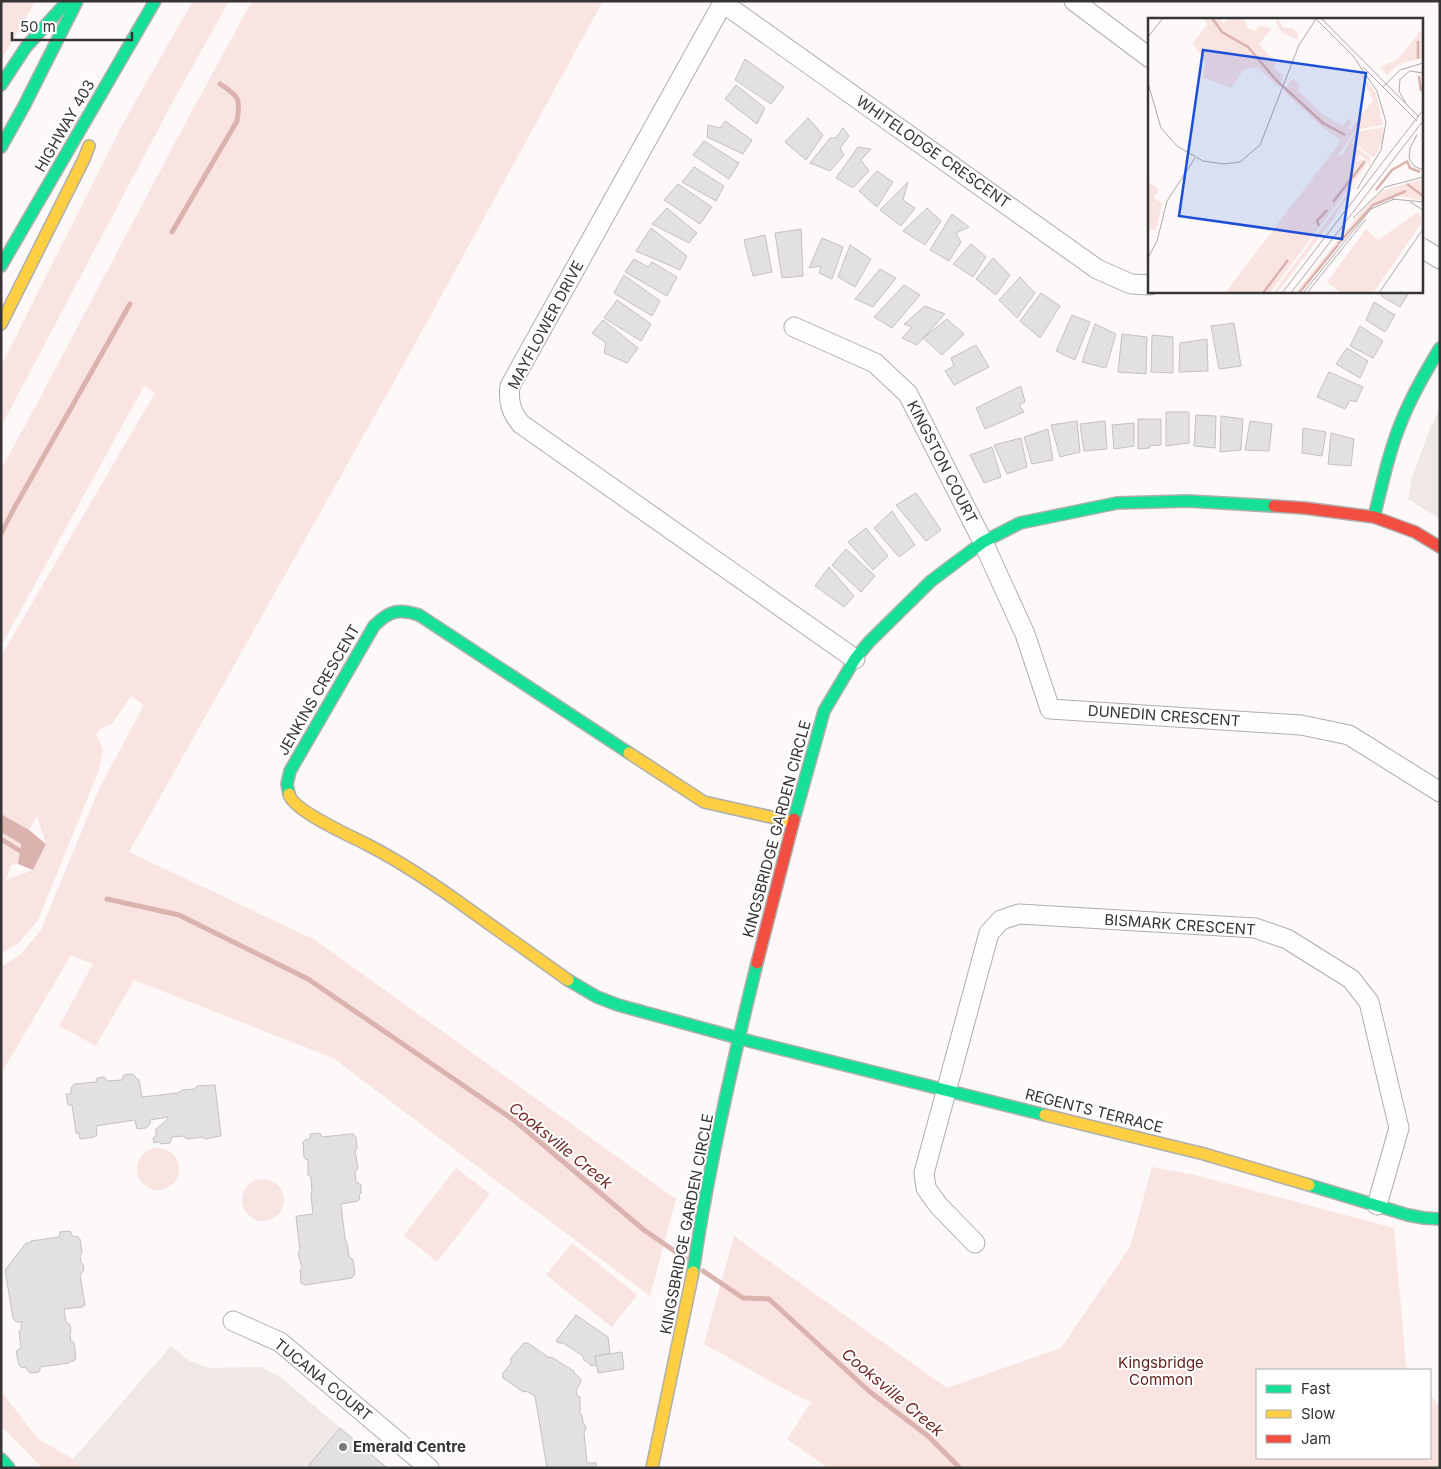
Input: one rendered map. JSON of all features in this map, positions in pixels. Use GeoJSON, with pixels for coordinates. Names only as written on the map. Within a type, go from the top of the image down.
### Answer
{"type":"FeatureCollection","features":[{"type":"Feature","properties":{"kind":"main road"},"geometry":{"type":"LineString","coordinates":[[1,85],[26,47],[67,1]]}},
{"type":"Feature","properties":{"kind":"main road"},"geometry":{"type":"LineString","coordinates":[[1,146],[24,106],[77,1]]}},
{"type":"Feature","properties":{"kind":"main road","name":"HIGHWAY 403"},"geometry":{"type":"LineString","coordinates":[[1,266],[155,1]]}},
{"type":"Feature","properties":{"kind":"main road"},"geometry":{"type":"LineString","coordinates":[[1,324],[84,159],[117,68]]}},
{"type":"Feature","properties":{"kind":"main road"},"geometry":{"type":"LineString","coordinates":[[1374,517],[1402,422],[1426,370],[1440,348]]}},
{"type":"Feature","properties":{"kind":"main road","name":"KINGSBRIDGE GARDEN CIRCLE"},"geometry":{"type":"LineString","coordinates":[[652,1468],[691,1287],[700,1225],[739,1037],[793,822],[824,711],[855,659],[869,642],[931,581],[983,542],[1020,523],[1117,503],[1188,501],[1304,508],[1374,517],[1415,532],[1440,547]]}},
{"type":"Feature","properties":{"kind":"main road","name":"JENKINS CRESCENT"},"geometry":{"type":"LineString","coordinates":[[739,1037],[618,1005],[597,997],[574,984],[394,858],[300,808],[290,798],[287,784],[290,771],[374,626],[383,616],[395,611],[406,610],[419,614],[704,802],[793,822]]}},
{"type":"Feature","properties":{"kind":"main road","name":"REGENTS TERRACE"},"geometry":{"type":"LineString","coordinates":[[739,1037],[946,1091],[1195,1152],[1393,1211],[1429,1220],[1440,1219]]}},
{"type":"Feature","properties":{"kind":"main road"},"geometry":{"type":"LineString","coordinates":[[1,1460],[9,1468]]}},
{"type":"Feature","properties":{"kind":"street"},"geometry":{"type":"LineString","coordinates":[[1074,1],[1148,56]]}},
{"type":"Feature","properties":{"kind":"street","name":"WHITELODGE CRESCENT"},"geometry":{"type":"LineString","coordinates":[[724,2],[1097,269],[1132,284],[1148,285]]}},
{"type":"Feature","properties":{"kind":"street","name":"MAYFLOWER DRIVE"},"geometry":{"type":"LineString","coordinates":[[724,2],[510,386],[508,396],[514,416],[521,424],[855,659]]}},
{"type":"Feature","properties":{"kind":"street"},"geometry":{"type":"LineString","coordinates":[[1424,249],[1440,259]]}},
{"type":"Feature","properties":{"kind":"street","name":"KINGSTON COURT"},"geometry":{"type":"LineString","coordinates":[[794,327],[875,363],[908,394],[983,542]]}},
{"type":"Feature","properties":{"kind":"street","name":"DUNEDIN CRESCENT"},"geometry":{"type":"LineString","coordinates":[[983,542],[1025,634],[1050,709],[1301,725],[1349,735],[1440,792]]}},
{"type":"Feature","properties":{"kind":"street","name":"BISMARK CRESCENT"},"geometry":{"type":"LineString","coordinates":[[975,1243],[938,1205],[926,1188],[924,1173],[989,933],[1001,920],[1019,914],[1255,928],[1287,939],[1351,979],[1369,1002],[1399,1128],[1377,1205]]}},
{"type":"Feature","properties":{"kind":"street","name":"TUCANA COURT"},"geometry":{"type":"LineString","coordinates":[[234,1321],[280,1342],[429,1468]]}},
{"type":"Feature","properties":{"kind":"shaded area"},"geometry":{"type":"Polygon","coordinates":[[[1440,409],[1440,519],[1408,499],[1412,477],[1431,426],[1440,409]]]}},
{"type":"Feature","properties":{"kind":"shaded area"},"geometry":{"type":"Polygon","coordinates":[[[1,814],[29,830],[46,844],[33,870],[18,864],[21,844],[1,832],[1,814]]]}},
{"type":"Feature","properties":{"kind":"shaded area"},"geometry":{"type":"Polygon","coordinates":[[[171,1346],[190,1361],[209,1368],[261,1367],[280,1377],[388,1468],[83,1468],[73,1459],[171,1346]]]}},
{"type":"Feature","properties":{"kind":"green space"},"geometry":{"type":"Polygon","coordinates":[[[1,1],[36,1],[1,60],[1,1]]]}},
{"type":"Feature","properties":{"kind":"green space"},"geometry":{"type":"Polygon","coordinates":[[[193,1],[229,1],[171,105],[1,427],[1,366],[120,129],[193,1]]]}},
{"type":"Feature","properties":{"kind":"green space"},"geometry":{"type":"Polygon","coordinates":[[[252,1],[603,1],[405,362],[129,852],[315,940],[676,1199],[650,1296],[333,1058],[134,980],[96,1046],[59,1026],[93,964],[71,955],[1,1074],[1,967],[20,955],[41,930],[99,789],[144,705],[131,696],[112,724],[101,728],[96,735],[103,749],[99,770],[38,920],[19,943],[1,954],[1,832],[21,844],[18,864],[11,865],[6,880],[33,870],[46,844],[37,816],[29,830],[1,814],[1,656],[155,393],[144,386],[1,646],[1,469],[252,1]]]}},
{"type":"Feature","properties":{"kind":"green space"},"geometry":{"type":"Polygon","coordinates":[[[162,1148],[170,1151],[176,1157],[179,1169],[176,1181],[170,1187],[154,1190],[146,1187],[140,1181],[137,1165],[140,1157],[146,1151],[162,1148]]]}},
{"type":"Feature","properties":{"kind":"green space","name":"Kingsbridge Common"},"geometry":{"type":"Polygon","coordinates":[[[1152,1167],[1195,1175],[1394,1228],[1406,1366],[1408,1369],[1256,1369],[1256,1459],[1431,1459],[1431,1396],[1440,1407],[1440,1468],[828,1468],[787,1439],[811,1402],[704,1344],[734,1236],[947,1388],[1061,1348],[1130,1247],[1152,1167]]]}},
{"type":"Feature","properties":{"kind":"green space"},"geometry":{"type":"Polygon","coordinates":[[[456,1168],[490,1194],[437,1262],[404,1235],[456,1168]]]}},
{"type":"Feature","properties":{"kind":"green space"},"geometry":{"type":"Polygon","coordinates":[[[267,1179],[275,1182],[281,1188],[284,1200],[281,1212],[275,1218],[259,1221],[251,1218],[245,1212],[242,1196],[245,1188],[251,1182],[267,1179]]]}},
{"type":"Feature","properties":{"kind":"green space"},"geometry":{"type":"Polygon","coordinates":[[[572,1243],[637,1295],[612,1327],[546,1275],[572,1243]]]}},
{"type":"Feature","properties":{"kind":"green space"},"geometry":{"type":"Polygon","coordinates":[[[1,1391],[38,1439],[73,1459],[83,1468],[42,1468],[1,1426],[1,1391]]]}},
{"type":"Feature","properties":{"kind":"building"},"geometry":{"type":"Polygon","coordinates":[[[745,59],[784,87],[771,104],[735,80],[745,59]]]}},
{"type":"Feature","properties":{"kind":"building"},"geometry":{"type":"Polygon","coordinates":[[[736,85],[765,108],[757,124],[725,99],[736,85]]]}},
{"type":"Feature","properties":{"kind":"building"},"geometry":{"type":"Polygon","coordinates":[[[808,118],[823,135],[806,160],[785,142],[808,118]]]}},
{"type":"Feature","properties":{"kind":"building"},"geometry":{"type":"Polygon","coordinates":[[[725,121],[752,140],[743,154],[707,137],[708,125],[720,128],[725,121]]]}},
{"type":"Feature","properties":{"kind":"building"},"geometry":{"type":"Polygon","coordinates":[[[843,128],[849,136],[840,148],[844,155],[830,171],[810,163],[830,138],[836,138],[843,128]]]}},
{"type":"Feature","properties":{"kind":"building"},"geometry":{"type":"Polygon","coordinates":[[[704,141],[739,163],[729,179],[693,155],[704,141]]]}},
{"type":"Feature","properties":{"kind":"building"},"geometry":{"type":"Polygon","coordinates":[[[858,147],[871,149],[861,160],[869,171],[853,188],[836,178],[858,147]]]}},
{"type":"Feature","properties":{"kind":"building"},"geometry":{"type":"Polygon","coordinates":[[[694,167],[724,186],[716,201],[682,182],[694,167]]]}},
{"type":"Feature","properties":{"kind":"building"},"geometry":{"type":"Polygon","coordinates":[[[877,171],[893,182],[877,207],[859,191],[877,171]]]}},
{"type":"Feature","properties":{"kind":"building"},"geometry":{"type":"Polygon","coordinates":[[[908,182],[903,200],[915,208],[901,226],[880,210],[908,182]]]}},
{"type":"Feature","properties":{"kind":"building"},"geometry":{"type":"Polygon","coordinates":[[[678,184],[712,207],[700,224],[664,200],[678,184]]]}},
{"type":"Feature","properties":{"kind":"building"},"geometry":{"type":"Polygon","coordinates":[[[667,208],[697,233],[689,243],[652,224],[667,208]]]}},
{"type":"Feature","properties":{"kind":"building"},"geometry":{"type":"Polygon","coordinates":[[[927,208],[941,221],[925,245],[903,231],[927,208]]]}},
{"type":"Feature","properties":{"kind":"building"},"geometry":{"type":"Polygon","coordinates":[[[952,214],[969,227],[956,233],[961,242],[949,261],[930,250],[952,214]]]}},
{"type":"Feature","properties":{"kind":"building"},"geometry":{"type":"Polygon","coordinates":[[[651,228],[687,256],[680,270],[636,251],[651,228]]]}},
{"type":"Feature","properties":{"kind":"building"},"geometry":{"type":"Polygon","coordinates":[[[801,229],[803,276],[782,278],[775,233],[801,229]]]}},
{"type":"Feature","properties":{"kind":"building"},"geometry":{"type":"Polygon","coordinates":[[[765,235],[772,272],[753,276],[744,240],[765,235]]]}},
{"type":"Feature","properties":{"kind":"building"},"geometry":{"type":"Polygon","coordinates":[[[822,238],[843,247],[832,279],[819,273],[821,266],[809,268],[822,238]]]}},
{"type":"Feature","properties":{"kind":"building"},"geometry":{"type":"Polygon","coordinates":[[[971,244],[986,257],[973,277],[953,264],[971,244]]]}},
{"type":"Feature","properties":{"kind":"building"},"geometry":{"type":"Polygon","coordinates":[[[850,245],[871,259],[855,287],[838,277],[850,245]]]}},
{"type":"Feature","properties":{"kind":"building"},"geometry":{"type":"Polygon","coordinates":[[[993,258],[1010,275],[996,295],[976,279],[993,258]]]}},
{"type":"Feature","properties":{"kind":"building"},"geometry":{"type":"Polygon","coordinates":[[[634,259],[648,267],[652,262],[677,277],[667,296],[625,272],[634,259]]]}},
{"type":"Feature","properties":{"kind":"building"},"geometry":{"type":"Polygon","coordinates":[[[880,269],[896,278],[873,307],[855,299],[880,269]]]}},
{"type":"Feature","properties":{"kind":"building"},"geometry":{"type":"Polygon","coordinates":[[[624,275],[660,301],[652,316],[614,293],[624,275]]]}},
{"type":"Feature","properties":{"kind":"building"},"geometry":{"type":"Polygon","coordinates":[[[1020,277],[1035,293],[1017,318],[999,300],[1020,277]]]}},
{"type":"Feature","properties":{"kind":"building"},"geometry":{"type":"Polygon","coordinates":[[[904,285],[920,295],[892,328],[874,317],[904,285]]]}},
{"type":"Feature","properties":{"kind":"building"},"geometry":{"type":"Polygon","coordinates":[[[1383,292],[1409,292],[1400,307],[1381,296],[1383,292]]]}},
{"type":"Feature","properties":{"kind":"building"},"geometry":{"type":"Polygon","coordinates":[[[1041,293],[1060,306],[1040,338],[1020,321],[1041,293]]]}},
{"type":"Feature","properties":{"kind":"building"},"geometry":{"type":"Polygon","coordinates":[[[617,300],[651,324],[641,341],[604,318],[617,300]]]}},
{"type":"Feature","properties":{"kind":"building"},"geometry":{"type":"Polygon","coordinates":[[[1374,302],[1395,315],[1385,332],[1366,320],[1374,302]]]}},
{"type":"Feature","properties":{"kind":"building"},"geometry":{"type":"Polygon","coordinates":[[[925,306],[945,314],[917,345],[902,338],[912,327],[904,324],[925,306]]]}},
{"type":"Feature","properties":{"kind":"building"},"geometry":{"type":"Polygon","coordinates":[[[1072,315],[1090,322],[1075,360],[1056,351],[1072,315]]]}},
{"type":"Feature","properties":{"kind":"building"},"geometry":{"type":"Polygon","coordinates":[[[947,319],[964,334],[942,355],[923,338],[947,319]]]}},
{"type":"Feature","properties":{"kind":"building"},"geometry":{"type":"Polygon","coordinates":[[[603,320],[638,348],[627,363],[604,353],[606,343],[592,333],[603,320]]]}},
{"type":"Feature","properties":{"kind":"building"},"geometry":{"type":"Polygon","coordinates":[[[1234,323],[1241,366],[1219,369],[1211,326],[1234,323]]]}},
{"type":"Feature","properties":{"kind":"building"},"geometry":{"type":"Polygon","coordinates":[[[1095,324],[1116,334],[1106,368],[1082,362],[1095,324]]]}},
{"type":"Feature","properties":{"kind":"building"},"geometry":{"type":"Polygon","coordinates":[[[1360,326],[1383,341],[1373,358],[1350,346],[1360,326]]]}},
{"type":"Feature","properties":{"kind":"building"},"geometry":{"type":"Polygon","coordinates":[[[1122,334],[1147,337],[1146,374],[1118,372],[1122,334]]]}},
{"type":"Feature","properties":{"kind":"building"},"geometry":{"type":"Polygon","coordinates":[[[1152,335],[1173,337],[1173,373],[1151,372],[1152,335]]]}},
{"type":"Feature","properties":{"kind":"building"},"geometry":{"type":"Polygon","coordinates":[[[1207,339],[1208,371],[1179,372],[1180,343],[1207,339]]]}},
{"type":"Feature","properties":{"kind":"building"},"geometry":{"type":"Polygon","coordinates":[[[976,345],[989,367],[954,385],[945,371],[954,366],[951,358],[976,345]]]}},
{"type":"Feature","properties":{"kind":"building"},"geometry":{"type":"Polygon","coordinates":[[[1347,348],[1368,361],[1360,378],[1336,364],[1347,348]]]}},
{"type":"Feature","properties":{"kind":"building"},"geometry":{"type":"Polygon","coordinates":[[[1329,372],[1363,387],[1356,402],[1350,400],[1345,409],[1317,397],[1329,372]]]}},
{"type":"Feature","properties":{"kind":"building"},"geometry":{"type":"Polygon","coordinates":[[[1021,386],[1025,402],[1019,405],[1024,412],[985,429],[976,408],[1021,386]]]}},
{"type":"Feature","properties":{"kind":"building"},"geometry":{"type":"Polygon","coordinates":[[[1166,412],[1189,412],[1189,443],[1166,446],[1166,412]]]}},
{"type":"Feature","properties":{"kind":"building"},"geometry":{"type":"Polygon","coordinates":[[[1196,415],[1216,416],[1215,448],[1194,446],[1196,415]]]}},
{"type":"Feature","properties":{"kind":"building"},"geometry":{"type":"Polygon","coordinates":[[[1221,416],[1243,419],[1241,450],[1220,452],[1221,416]]]}},
{"type":"Feature","properties":{"kind":"building"},"geometry":{"type":"Polygon","coordinates":[[[1138,419],[1161,419],[1161,445],[1138,449],[1138,419]]]}},
{"type":"Feature","properties":{"kind":"building"},"geometry":{"type":"Polygon","coordinates":[[[1077,421],[1080,452],[1060,457],[1051,425],[1077,421]]]}},
{"type":"Feature","properties":{"kind":"building"},"geometry":{"type":"Polygon","coordinates":[[[1105,421],[1107,449],[1084,451],[1080,424],[1105,421]]]}},
{"type":"Feature","properties":{"kind":"building"},"geometry":{"type":"Polygon","coordinates":[[[1250,421],[1272,424],[1269,451],[1245,450],[1250,421]]]}},
{"type":"Feature","properties":{"kind":"building"},"geometry":{"type":"Polygon","coordinates":[[[1134,423],[1134,446],[1114,449],[1112,425],[1134,423]]]}},
{"type":"Feature","properties":{"kind":"building"},"geometry":{"type":"Polygon","coordinates":[[[1303,428],[1326,432],[1322,456],[1302,453],[1303,428]]]}},
{"type":"Feature","properties":{"kind":"building"},"geometry":{"type":"Polygon","coordinates":[[[1048,429],[1053,460],[1032,464],[1024,437],[1048,429]]]}},
{"type":"Feature","properties":{"kind":"building"},"geometry":{"type":"Polygon","coordinates":[[[1331,433],[1354,439],[1351,466],[1328,464],[1331,433]]]}},
{"type":"Feature","properties":{"kind":"building"},"geometry":{"type":"Polygon","coordinates":[[[1021,438],[1027,467],[1007,474],[994,445],[1021,438]]]}},
{"type":"Feature","properties":{"kind":"building"},"geometry":{"type":"Polygon","coordinates":[[[992,447],[1001,477],[984,483],[970,455],[992,447]]]}},
{"type":"Feature","properties":{"kind":"building"},"geometry":{"type":"Polygon","coordinates":[[[916,493],[941,530],[926,541],[896,505],[916,493]]]}},
{"type":"Feature","properties":{"kind":"building"},"geometry":{"type":"Polygon","coordinates":[[[892,511],[915,545],[899,557],[874,528],[892,511]]]}},
{"type":"Feature","properties":{"kind":"building"},"geometry":{"type":"Polygon","coordinates":[[[866,528],[888,556],[873,570],[848,542],[866,528]]]}},
{"type":"Feature","properties":{"kind":"building"},"geometry":{"type":"Polygon","coordinates":[[[846,549],[875,576],[861,592],[832,565],[846,549]]]}},
{"type":"Feature","properties":{"kind":"building"},"geometry":{"type":"Polygon","coordinates":[[[829,567],[854,596],[844,607],[815,586],[829,567]]]}},
{"type":"Feature","properties":{"kind":"building"},"geometry":{"type":"Polygon","coordinates":[[[133,1074],[139,1080],[142,1097],[178,1093],[182,1090],[195,1089],[197,1086],[215,1085],[221,1136],[205,1139],[202,1137],[187,1139],[183,1136],[172,1137],[170,1143],[154,1143],[153,1138],[156,1136],[156,1129],[168,1117],[150,1120],[150,1124],[146,1128],[137,1129],[135,1120],[96,1126],[97,1135],[80,1139],[79,1133],[76,1133],[72,1105],[68,1105],[66,1094],[71,1094],[71,1088],[74,1084],[96,1082],[97,1078],[104,1077],[107,1081],[122,1080],[124,1075],[133,1074]]]}},
{"type":"Feature","properties":{"kind":"building"},"geometry":{"type":"Polygon","coordinates":[[[320,1133],[322,1137],[353,1134],[356,1137],[357,1148],[355,1151],[358,1168],[355,1172],[356,1182],[361,1185],[360,1199],[341,1204],[345,1239],[349,1256],[353,1260],[355,1274],[352,1278],[305,1285],[301,1283],[300,1270],[302,1268],[298,1253],[300,1250],[296,1217],[313,1214],[311,1177],[308,1175],[308,1160],[304,1158],[303,1142],[310,1139],[310,1134],[320,1133]]]}},
{"type":"Feature","properties":{"kind":"building"},"geometry":{"type":"Polygon","coordinates":[[[70,1231],[73,1237],[77,1236],[80,1239],[82,1253],[80,1256],[84,1270],[80,1275],[85,1305],[64,1309],[66,1322],[70,1325],[71,1341],[74,1343],[76,1358],[69,1363],[40,1367],[39,1372],[30,1373],[25,1367],[22,1368],[19,1365],[16,1351],[21,1348],[19,1332],[23,1322],[16,1322],[13,1318],[5,1270],[26,1243],[59,1237],[60,1232],[70,1231]]]}},
{"type":"Feature","properties":{"kind":"building"},"geometry":{"type":"Polygon","coordinates":[[[576,1315],[608,1337],[610,1354],[595,1356],[597,1365],[591,1366],[584,1360],[583,1356],[563,1343],[556,1341],[576,1315]]]}},
{"type":"Feature","properties":{"kind":"building"},"geometry":{"type":"Polygon","coordinates":[[[524,1343],[528,1343],[548,1357],[574,1371],[580,1378],[581,1382],[576,1390],[577,1396],[580,1397],[580,1413],[586,1430],[584,1432],[587,1463],[596,1463],[596,1468],[547,1468],[535,1396],[526,1391],[523,1392],[503,1378],[503,1373],[511,1363],[511,1358],[524,1343]]]}},
{"type":"Feature","properties":{"kind":"building"},"geometry":{"type":"Polygon","coordinates":[[[622,1352],[624,1369],[598,1373],[595,1356],[622,1352]]]}},
{"type":"Feature","properties":{"kind":"building","name":"Emerald Centre"},"geometry":{"type":"Polygon","coordinates":[[[340,1428],[387,1468],[313,1468],[309,1465],[340,1428]]]}},
{"type":"Feature","properties":{"kind":"waterway"},"geometry":{"type":"LineString","coordinates":[[172,232],[237,121],[239,108],[237,99],[235,95],[220,84]]}},
{"type":"Feature","properties":{"kind":"waterway"},"geometry":{"type":"LineString","coordinates":[[1,534],[130,304]]}},
{"type":"Feature","properties":{"kind":"waterway","name":"Cooksville Creek"},"geometry":{"type":"LineString","coordinates":[[1,839],[25,854]]}},
{"type":"Feature","properties":{"kind":"waterway","name":"Cooksville Creek"},"geometry":{"type":"LineString","coordinates":[[107,899],[179,915],[308,979],[515,1121],[644,1230],[686,1259]]}},
{"type":"Feature","properties":{"kind":"waterway","name":"Cooksville Creek"},"geometry":{"type":"LineString","coordinates":[[703,1271],[743,1298],[769,1299],[870,1392],[928,1436],[960,1468]]}},
{"type":"Feature","properties":{"kind":"traffic: fast"},"geometry":{"type":"LineString","coordinates":[[1,147],[77,1]]}},
{"type":"Feature","properties":{"kind":"traffic: fast"},"geometry":{"type":"LineString","coordinates":[[1,266],[155,1]]}},
{"type":"Feature","properties":{"kind":"traffic: fast"},"geometry":{"type":"LineString","coordinates":[[1,85],[26,47],[65,4]]}},
{"type":"Feature","properties":{"kind":"traffic: fast"},"geometry":{"type":"LineString","coordinates":[[1374,517],[1397,432],[1424,374],[1440,348]]}},
{"type":"Feature","properties":{"kind":"traffic: fast"},"geometry":{"type":"LineString","coordinates":[[794,819],[824,711],[855,659],[869,642],[931,581],[983,542],[1020,523],[1117,503],[1188,501],[1274,506]]}},
{"type":"Feature","properties":{"kind":"traffic: fast"},"geometry":{"type":"LineString","coordinates":[[289,794],[287,784],[290,771],[374,626],[384,617],[399,611],[419,615],[629,753]]}},
{"type":"Feature","properties":{"kind":"traffic: fast"},"geometry":{"type":"LineString","coordinates":[[693,1272],[721,1117],[757,963]]}},
{"type":"Feature","properties":{"kind":"traffic: fast"},"geometry":{"type":"LineString","coordinates":[[568,980],[597,997],[618,1005],[753,1042],[1045,1115]]}},
{"type":"Feature","properties":{"kind":"traffic: fast"},"geometry":{"type":"LineString","coordinates":[[1309,1185],[1408,1215],[1440,1219]]}},
{"type":"Feature","properties":{"kind":"traffic: fast"},"geometry":{"type":"LineString","coordinates":[[1,1459],[9,1468]]}},
{"type":"Feature","properties":{"kind":"traffic: slow"},"geometry":{"type":"LineString","coordinates":[[1,324],[89,146]]}},
{"type":"Feature","properties":{"kind":"traffic: slow"},"geometry":{"type":"LineString","coordinates":[[629,753],[704,802],[793,822]]}},
{"type":"Feature","properties":{"kind":"traffic: slow"},"geometry":{"type":"LineString","coordinates":[[289,794],[293,801],[311,815],[382,852],[422,877],[568,980]]}},
{"type":"Feature","properties":{"kind":"traffic: slow"},"geometry":{"type":"LineString","coordinates":[[1045,1115],[1204,1154],[1309,1185]]}},
{"type":"Feature","properties":{"kind":"traffic: slow"},"geometry":{"type":"LineString","coordinates":[[652,1468],[693,1272]]}},
{"type":"Feature","properties":{"kind":"traffic: jam"},"geometry":{"type":"LineString","coordinates":[[1274,506],[1374,517],[1415,532],[1440,547]]}},
{"type":"Feature","properties":{"kind":"traffic: jam"},"geometry":{"type":"LineString","coordinates":[[757,963],[794,819]]}},
{"type":"Feature","properties":{"kind":"place","name":"Emerald Centre"},"geometry":{"type":"Point","coordinates":[343,1447]}}]}
